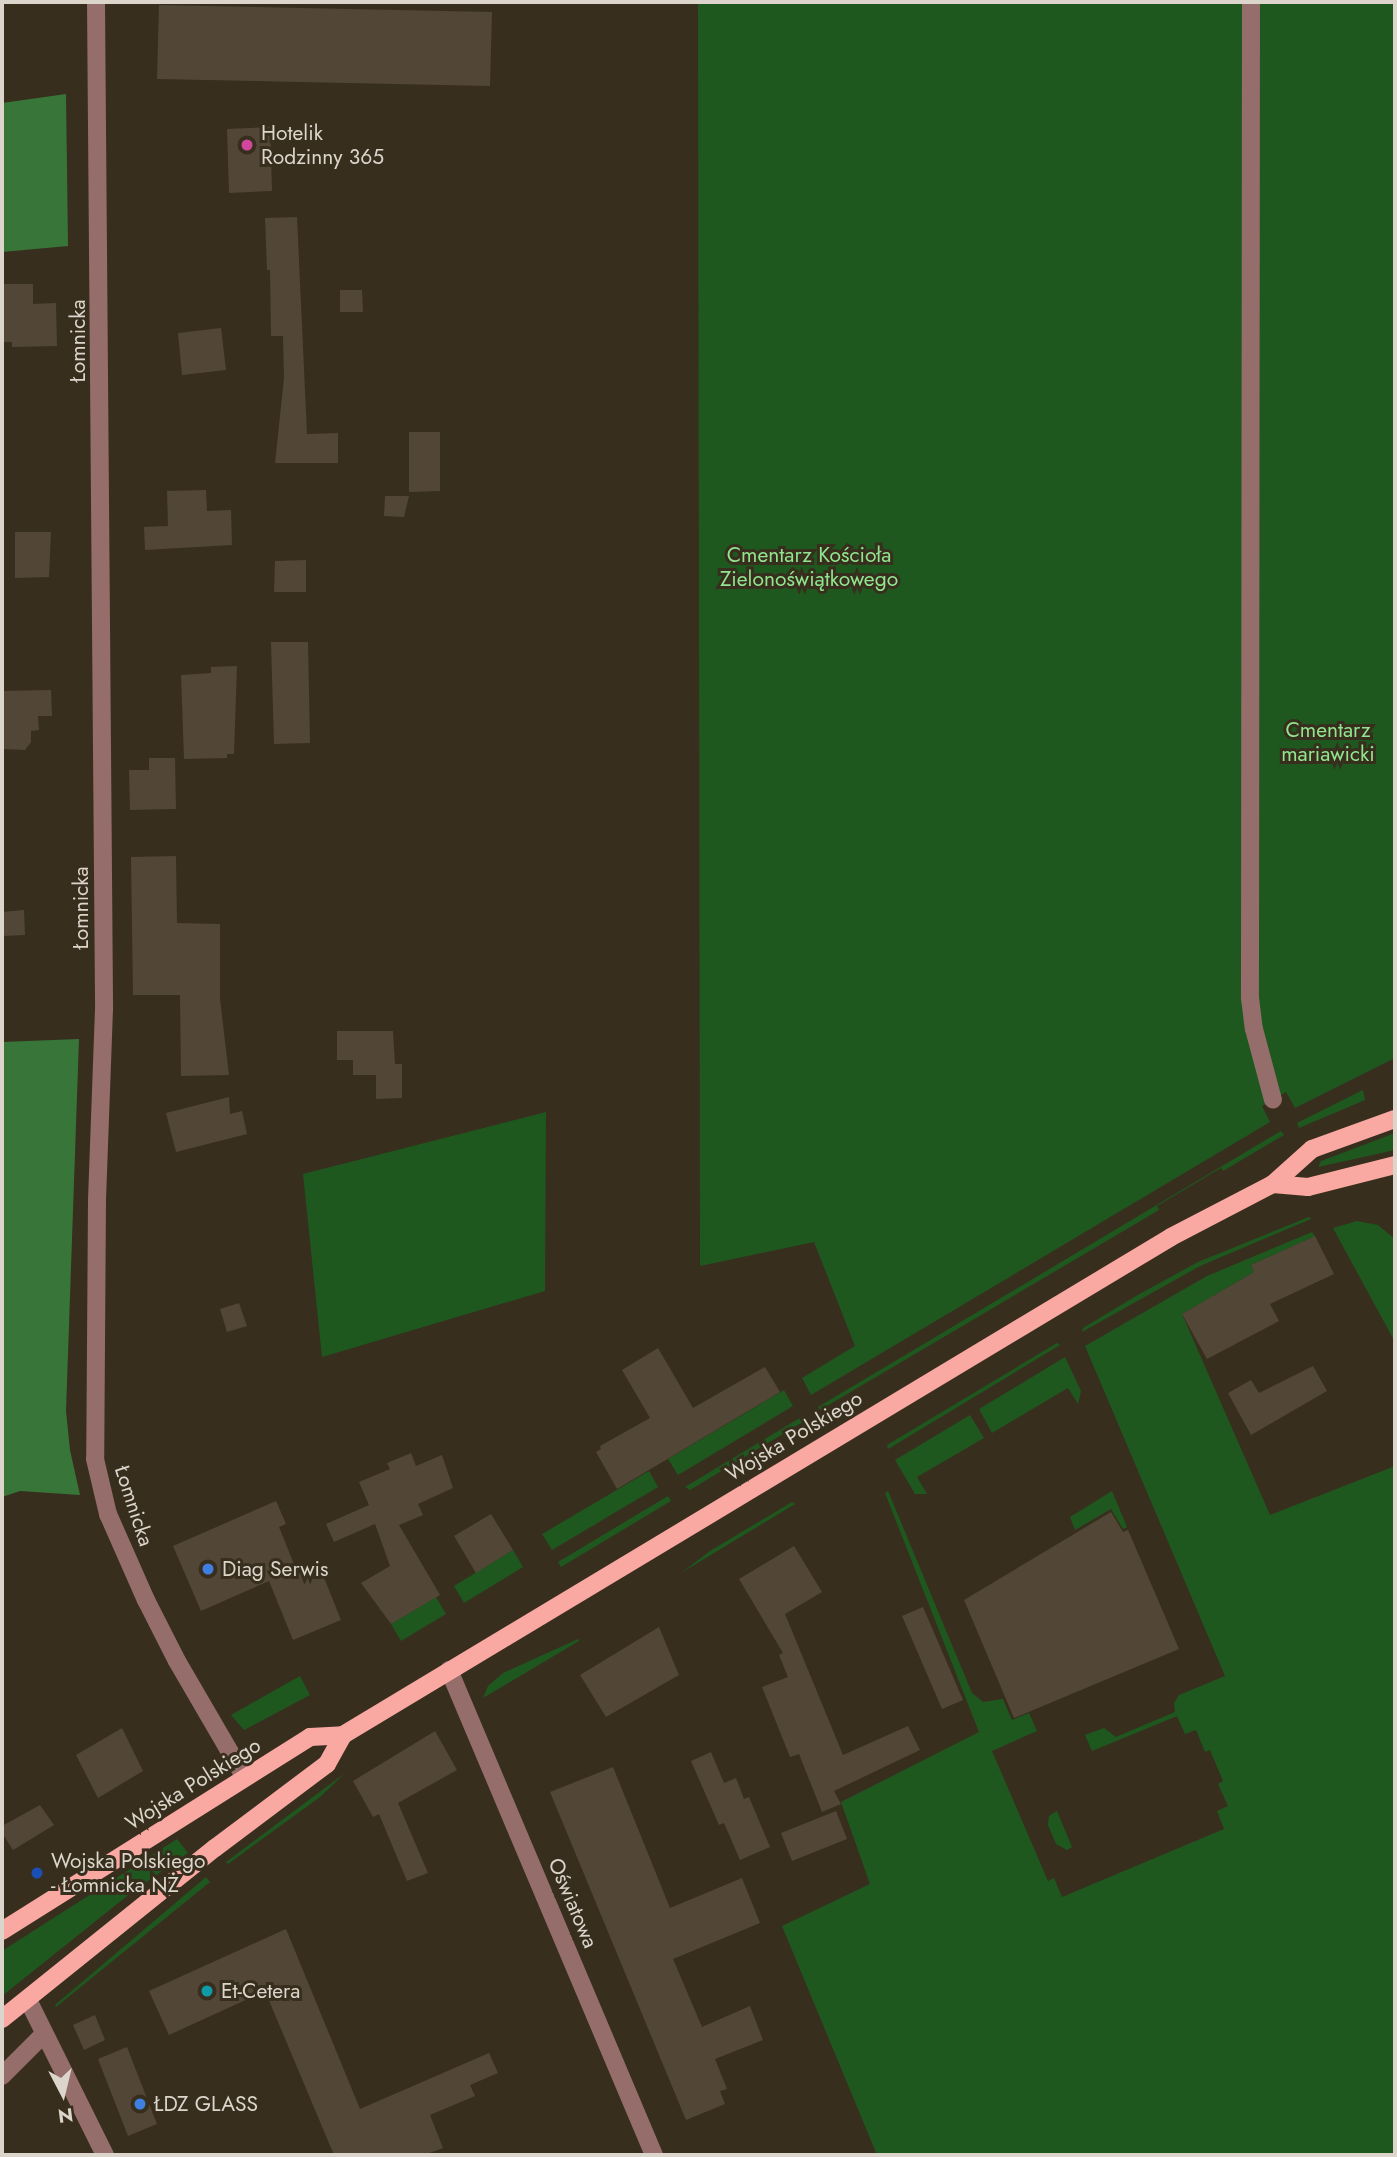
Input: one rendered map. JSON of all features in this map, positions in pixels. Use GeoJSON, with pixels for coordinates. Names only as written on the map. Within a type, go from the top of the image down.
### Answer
{"type":"FeatureCollection","features":[{"type":"Feature","properties":{"kind":"main road","name":"Wojska Polskiego"},"geometry":{"type":"LineString","coordinates":[[2,1931],[310,1737],[342,1735],[1171,1237],[1273,1184],[1312,1149],[1395,1119]]}},
{"type":"Feature","properties":{"kind":"main road"},"geometry":{"type":"LineString","coordinates":[[1273,1184],[1308,1187],[1395,1165]]}},
{"type":"Feature","properties":{"kind":"main road","name":"Wojska Polskiego"},"geometry":{"type":"LineString","coordinates":[[2,2019],[215,1848],[327,1764],[342,1735]]}},
{"type":"Feature","properties":{"kind":"street","name":"Łomnicka"},"geometry":{"type":"LineString","coordinates":[[96,2],[104,1009],[97,1201],[95,1459],[108,1514],[146,1600],[177,1661],[245,1777]]}},
{"type":"Feature","properties":{"kind":"street"},"geometry":{"type":"LineString","coordinates":[[1251,2],[1250,998],[1254,1029],[1273,1100]]}},
{"type":"Feature","properties":{"kind":"street","name":"Oświatowa"},"geometry":{"type":"LineString","coordinates":[[449,1670],[654,2155]]}},
{"type":"Feature","properties":{"kind":"street"},"geometry":{"type":"LineString","coordinates":[[28,2000],[43,2035],[105,2155]]}},
{"type":"Feature","properties":{"kind":"street"},"geometry":{"type":"LineString","coordinates":[[2,2076],[43,2035]]}},
{"type":"Feature","properties":{"kind":"green space"},"geometry":{"type":"Polygon","coordinates":[[[698,2],[1395,2],[1395,1058],[1295,1108],[1286,1092],[1262,1106],[1270,1122],[811,1395],[802,1378],[855,1346],[814,1242],[700,1266],[698,2]]]}},
{"type":"Feature","properties":{"kind":"green space"},"geometry":{"type":"Polygon","coordinates":[[[66,94],[68,246],[2,252],[2,103],[66,94]]]}},
{"type":"Feature","properties":{"kind":"green space"},"geometry":{"type":"Polygon","coordinates":[[[79,1039],[66,1411],[70,1450],[80,1495],[20,1491],[2,1497],[2,1042],[79,1039]]]}},
{"type":"Feature","properties":{"kind":"green space"},"geometry":{"type":"Polygon","coordinates":[[[1363,1090],[1365,1100],[1299,1128],[1297,1123],[1363,1090]]]}},
{"type":"Feature","properties":{"kind":"green space"},"geometry":{"type":"Polygon","coordinates":[[[546,1112],[545,1291],[322,1357],[303,1174],[546,1112]]]}},
{"type":"Feature","properties":{"kind":"green space"},"geometry":{"type":"Polygon","coordinates":[[[1281,1131],[1284,1135],[1157,1206],[1159,1210],[820,1410],[818,1407],[1281,1131]]]}},
{"type":"Feature","properties":{"kind":"green space"},"geometry":{"type":"Polygon","coordinates":[[[1395,1133],[1395,1150],[1318,1167],[1321,1161],[1395,1133]]]}},
{"type":"Feature","properties":{"kind":"green space"},"geometry":{"type":"Polygon","coordinates":[[[1309,1217],[1311,1219],[1200,1266],[1082,1332],[1083,1328],[1136,1296],[1198,1262],[1309,1217]]]}},
{"type":"Feature","properties":{"kind":"green space"},"geometry":{"type":"Polygon","coordinates":[[[1357,1221],[1378,1225],[1395,1239],[1395,1342],[1333,1228],[1357,1221]]]}},
{"type":"Feature","properties":{"kind":"green space"},"geometry":{"type":"Polygon","coordinates":[[[1312,1232],[1315,1236],[1251,1265],[1254,1272],[1182,1314],[1270,1515],[1395,1466],[1395,2155],[877,2155],[782,1926],[870,1884],[841,1802],[979,1732],[885,1493],[888,1491],[972,1693],[983,1702],[1003,1699],[1012,1720],[1029,1713],[1037,1731],[992,1751],[1048,1881],[1054,1878],[1062,1897],[1224,1829],[1217,1811],[1228,1806],[1218,1784],[1223,1781],[1210,1750],[1205,1752],[1196,1730],[1185,1734],[1177,1716],[1092,1751],[1085,1735],[1104,1728],[1116,1737],[1175,1712],[1174,1703],[1179,1695],[1225,1676],[1085,1346],[1207,1276],[1312,1232]]]}},
{"type":"Feature","properties":{"kind":"green space"},"geometry":{"type":"Polygon","coordinates":[[[1057,1343],[1060,1345],[888,1449],[887,1445],[1057,1343]]]}},
{"type":"Feature","properties":{"kind":"green space"},"geometry":{"type":"Polygon","coordinates":[[[1065,1357],[1081,1391],[1078,1404],[1068,1388],[992,1433],[979,1409],[1065,1357]]]}},
{"type":"Feature","properties":{"kind":"green space"},"geometry":{"type":"Polygon","coordinates":[[[784,1390],[793,1406],[678,1475],[668,1459],[784,1390]]]}},
{"type":"Feature","properties":{"kind":"green space"},"geometry":{"type":"Polygon","coordinates":[[[970,1415],[984,1438],[917,1477],[927,1494],[915,1494],[895,1460],[970,1415]]]}},
{"type":"Feature","properties":{"kind":"green space"},"geometry":{"type":"Polygon","coordinates":[[[803,1416],[806,1420],[690,1490],[685,1487],[803,1416]]]}},
{"type":"Feature","properties":{"kind":"green space"},"geometry":{"type":"Polygon","coordinates":[[[649,1471],[658,1487],[552,1550],[542,1534],[649,1471]]]}},
{"type":"Feature","properties":{"kind":"green space"},"geometry":{"type":"Polygon","coordinates":[[[1112,1491],[1127,1527],[1123,1529],[1111,1509],[1075,1530],[1070,1517],[1112,1491]]]}},
{"type":"Feature","properties":{"kind":"green space"},"geometry":{"type":"Polygon","coordinates":[[[668,1496],[671,1501],[561,1567],[558,1562],[668,1496]]]}},
{"type":"Feature","properties":{"kind":"green space"},"geometry":{"type":"Polygon","coordinates":[[[792,1502],[795,1504],[681,1573],[710,1551],[792,1502]]]}},
{"type":"Feature","properties":{"kind":"green space"},"geometry":{"type":"Polygon","coordinates":[[[513,1550],[523,1567],[464,1603],[454,1586],[513,1550]]]}},
{"type":"Feature","properties":{"kind":"green space"},"geometry":{"type":"Polygon","coordinates":[[[436,1597],[446,1614],[401,1641],[391,1624],[436,1597]]]}},
{"type":"Feature","properties":{"kind":"green space"},"geometry":{"type":"Polygon","coordinates":[[[578,1639],[579,1641],[483,1698],[488,1686],[503,1673],[578,1639]]]}},
{"type":"Feature","properties":{"kind":"green space"},"geometry":{"type":"Polygon","coordinates":[[[300,1676],[310,1695],[244,1730],[231,1715],[300,1676]]]}},
{"type":"Feature","properties":{"kind":"green space"},"geometry":{"type":"Polygon","coordinates":[[[345,1773],[320,1797],[228,1864],[226,1862],[345,1773]]]}},
{"type":"Feature","properties":{"kind":"green space"},"geometry":{"type":"Polygon","coordinates":[[[1057,1811],[1072,1847],[1067,1850],[1056,1844],[1048,1825],[1049,1816],[1057,1811]]]}},
{"type":"Feature","properties":{"kind":"green space"},"geometry":{"type":"Polygon","coordinates":[[[177,1839],[188,1853],[132,1892],[2,1996],[2,1951],[177,1839]]]}},
{"type":"Feature","properties":{"kind":"green space"},"geometry":{"type":"Polygon","coordinates":[[[206,1877],[210,1882],[56,2007],[55,2005],[206,1877]]]}},
{"type":"Feature","properties":{"kind":"building"},"geometry":{"type":"Polygon","coordinates":[[[159,5],[492,12],[490,86],[157,79],[159,5]]]}},
{"type":"Feature","properties":{"kind":"building"},"geometry":{"type":"Polygon","coordinates":[[[270,127],[272,191],[229,193],[227,129],[270,127]]]}},
{"type":"Feature","properties":{"kind":"building"},"geometry":{"type":"Polygon","coordinates":[[[297,217],[307,434],[338,433],[338,463],[275,463],[284,378],[283,336],[271,336],[270,270],[267,270],[265,218],[297,217]]]}},
{"type":"Feature","properties":{"kind":"building"},"geometry":{"type":"Polygon","coordinates":[[[2,284],[33,284],[33,304],[56,303],[57,346],[12,347],[12,342],[2,342],[2,284]]]}},
{"type":"Feature","properties":{"kind":"building"},"geometry":{"type":"Polygon","coordinates":[[[340,290],[362,290],[363,312],[340,312],[340,290]]]}},
{"type":"Feature","properties":{"kind":"building"},"geometry":{"type":"Polygon","coordinates":[[[221,328],[226,370],[182,375],[178,333],[221,328]]]}},
{"type":"Feature","properties":{"kind":"building"},"geometry":{"type":"Polygon","coordinates":[[[409,432],[440,432],[440,491],[409,492],[409,432]]]}},
{"type":"Feature","properties":{"kind":"building"},"geometry":{"type":"Polygon","coordinates":[[[206,490],[207,511],[231,510],[232,545],[145,550],[144,527],[168,526],[167,491],[206,490]]]}},
{"type":"Feature","properties":{"kind":"building"},"geometry":{"type":"Polygon","coordinates":[[[385,496],[409,496],[404,517],[384,516],[385,496]]]}},
{"type":"Feature","properties":{"kind":"building"},"geometry":{"type":"Polygon","coordinates":[[[15,532],[51,532],[49,577],[15,578],[15,532]]]}},
{"type":"Feature","properties":{"kind":"building"},"geometry":{"type":"Polygon","coordinates":[[[306,560],[306,592],[274,592],[275,561],[306,560]]]}},
{"type":"Feature","properties":{"kind":"building"},"geometry":{"type":"Polygon","coordinates":[[[271,642],[308,642],[310,743],[274,744],[271,642]]]}},
{"type":"Feature","properties":{"kind":"building"},"geometry":{"type":"Polygon","coordinates":[[[237,666],[234,754],[227,754],[227,758],[184,759],[181,675],[211,673],[211,667],[237,666]]]}},
{"type":"Feature","properties":{"kind":"building"},"geometry":{"type":"Polygon","coordinates":[[[51,690],[52,716],[38,716],[39,730],[31,731],[31,742],[25,750],[2,749],[2,691],[51,690]]]}},
{"type":"Feature","properties":{"kind":"building"},"geometry":{"type":"Polygon","coordinates":[[[149,758],[175,758],[176,809],[130,810],[129,770],[149,770],[149,758]]]}},
{"type":"Feature","properties":{"kind":"building"},"geometry":{"type":"Polygon","coordinates":[[[176,856],[177,923],[220,924],[220,999],[229,1075],[181,1076],[180,995],[133,995],[131,857],[176,856]]]}},
{"type":"Feature","properties":{"kind":"building"},"geometry":{"type":"Polygon","coordinates":[[[24,910],[25,935],[2,936],[2,912],[24,910]]]}},
{"type":"Feature","properties":{"kind":"building"},"geometry":{"type":"Polygon","coordinates":[[[337,1031],[393,1031],[395,1064],[402,1064],[402,1098],[376,1099],[376,1075],[353,1075],[353,1060],[337,1060],[337,1031]]]}},
{"type":"Feature","properties":{"kind":"building"},"geometry":{"type":"Polygon","coordinates":[[[229,1097],[230,1114],[242,1111],[247,1134],[176,1152],[166,1113],[229,1097]]]}},
{"type":"Feature","properties":{"kind":"building"},"geometry":{"type":"Polygon","coordinates":[[[1315,1236],[1334,1274],[1270,1304],[1279,1321],[1207,1359],[1182,1314],[1254,1272],[1251,1265],[1315,1236]]]}},
{"type":"Feature","properties":{"kind":"building"},"geometry":{"type":"Polygon","coordinates":[[[239,1303],[247,1326],[227,1332],[220,1309],[239,1303]]]}},
{"type":"Feature","properties":{"kind":"building"},"geometry":{"type":"Polygon","coordinates":[[[658,1348],[693,1408],[765,1367],[780,1392],[617,1489],[596,1452],[601,1449],[600,1446],[650,1418],[622,1370],[658,1348]]]}},
{"type":"Feature","properties":{"kind":"building"},"geometry":{"type":"Polygon","coordinates":[[[1313,1366],[1327,1391],[1251,1435],[1228,1393],[1251,1380],[1259,1393],[1313,1366]]]}},
{"type":"Feature","properties":{"kind":"building"},"geometry":{"type":"Polygon","coordinates":[[[411,1453],[416,1466],[442,1455],[453,1488],[418,1504],[423,1515],[399,1525],[440,1595],[391,1624],[361,1583],[390,1566],[375,1524],[334,1542],[326,1524],[369,1505],[359,1482],[390,1469],[387,1463],[411,1453]]]}},
{"type":"Feature","properties":{"kind":"building"},"geometry":{"type":"Polygon","coordinates":[[[276,1501],[286,1524],[279,1527],[298,1574],[319,1565],[341,1620],[293,1640],[269,1581],[201,1611],[173,1546],[276,1501]]]}},
{"type":"Feature","properties":{"kind":"building"},"geometry":{"type":"Polygon","coordinates":[[[1111,1512],[1123,1532],[1128,1530],[1179,1649],[1014,1718],[964,1600],[1111,1512]]]}},
{"type":"Feature","properties":{"kind":"building"},"geometry":{"type":"Polygon","coordinates":[[[491,1514],[513,1550],[476,1573],[454,1536],[491,1514]]]}},
{"type":"Feature","properties":{"kind":"building"},"geometry":{"type":"Polygon","coordinates":[[[794,1546],[822,1592],[785,1614],[843,1755],[908,1726],[920,1750],[834,1791],[841,1804],[822,1812],[799,1754],[790,1757],[762,1687],[788,1677],[779,1655],[783,1653],[739,1579],[794,1546]]]}},
{"type":"Feature","properties":{"kind":"building"},"geometry":{"type":"Polygon","coordinates":[[[923,1607],[963,1700],[942,1709],[902,1616],[923,1607]]]}},
{"type":"Feature","properties":{"kind":"building"},"geometry":{"type":"Polygon","coordinates":[[[659,1627],[679,1675],[606,1717],[580,1675],[659,1627]]]}},
{"type":"Feature","properties":{"kind":"building"},"geometry":{"type":"Polygon","coordinates":[[[122,1728],[143,1771],[98,1798],[76,1755],[122,1728]]]}},
{"type":"Feature","properties":{"kind":"building"},"geometry":{"type":"Polygon","coordinates":[[[435,1731],[457,1770],[398,1803],[428,1873],[407,1881],[379,1814],[373,1817],[353,1781],[435,1731]]]}},
{"type":"Feature","properties":{"kind":"building"},"geometry":{"type":"Polygon","coordinates":[[[711,1752],[724,1783],[736,1778],[744,1799],[749,1797],[770,1847],[740,1860],[724,1823],[719,1825],[691,1761],[711,1752]]]}},
{"type":"Feature","properties":{"kind":"building"},"geometry":{"type":"Polygon","coordinates":[[[613,1767],[670,1908],[742,1878],[760,1923],[673,1959],[702,2027],[750,2006],[763,2040],[715,2059],[727,2089],[720,2091],[725,2104],[686,2120],[550,1792],[613,1767]]]}},
{"type":"Feature","properties":{"kind":"building"},"geometry":{"type":"Polygon","coordinates":[[[40,1805],[54,1825],[13,1850],[2,1833],[2,1826],[40,1805]]]}},
{"type":"Feature","properties":{"kind":"building"},"geometry":{"type":"Polygon","coordinates":[[[836,1811],[847,1839],[792,1861],[781,1833],[836,1811]]]}},
{"type":"Feature","properties":{"kind":"building"},"geometry":{"type":"Polygon","coordinates":[[[286,1929],[360,2109],[489,2053],[498,2073],[470,2085],[475,2096],[430,2115],[443,2148],[424,2155],[334,2155],[265,1991],[169,2035],[149,1991],[286,1929]]]}},
{"type":"Feature","properties":{"kind":"building"},"geometry":{"type":"Polygon","coordinates":[[[95,2015],[105,2040],[84,2050],[73,2025],[95,2015]]]}},
{"type":"Feature","properties":{"kind":"building"},"geometry":{"type":"Polygon","coordinates":[[[127,2047],[157,2124],[128,2136],[98,2059],[127,2047]]]}},
{"type":"Feature","properties":{"kind":"place","name":"Hotelik Rodzinny 365"},"geometry":{"type":"Point","coordinates":[247,145]}},
{"type":"Feature","properties":{"kind":"place","name":"Diag Serwis"},"geometry":{"type":"Point","coordinates":[208,1569]}},
{"type":"Feature","properties":{"kind":"place","name":"Wojska Polskiego - Łomnicka NŻ"},"geometry":{"type":"Point","coordinates":[37,1873]}},
{"type":"Feature","properties":{"kind":"place","name":"Et-Cetera"},"geometry":{"type":"Point","coordinates":[207,1991]}},
{"type":"Feature","properties":{"kind":"place","name":"ŁDZ GLASS"},"geometry":{"type":"Point","coordinates":[140,2104]}},
{"type":"Feature","properties":{"kind":"park label","name":"Cmentarz Kościoła Zielonoświątkowego"},"geometry":{"type":"Point","coordinates":[809,567]}},
{"type":"Feature","properties":{"kind":"park label","name":"Cmentarz mariawicki"},"geometry":{"type":"Point","coordinates":[1328,742]}}]}
